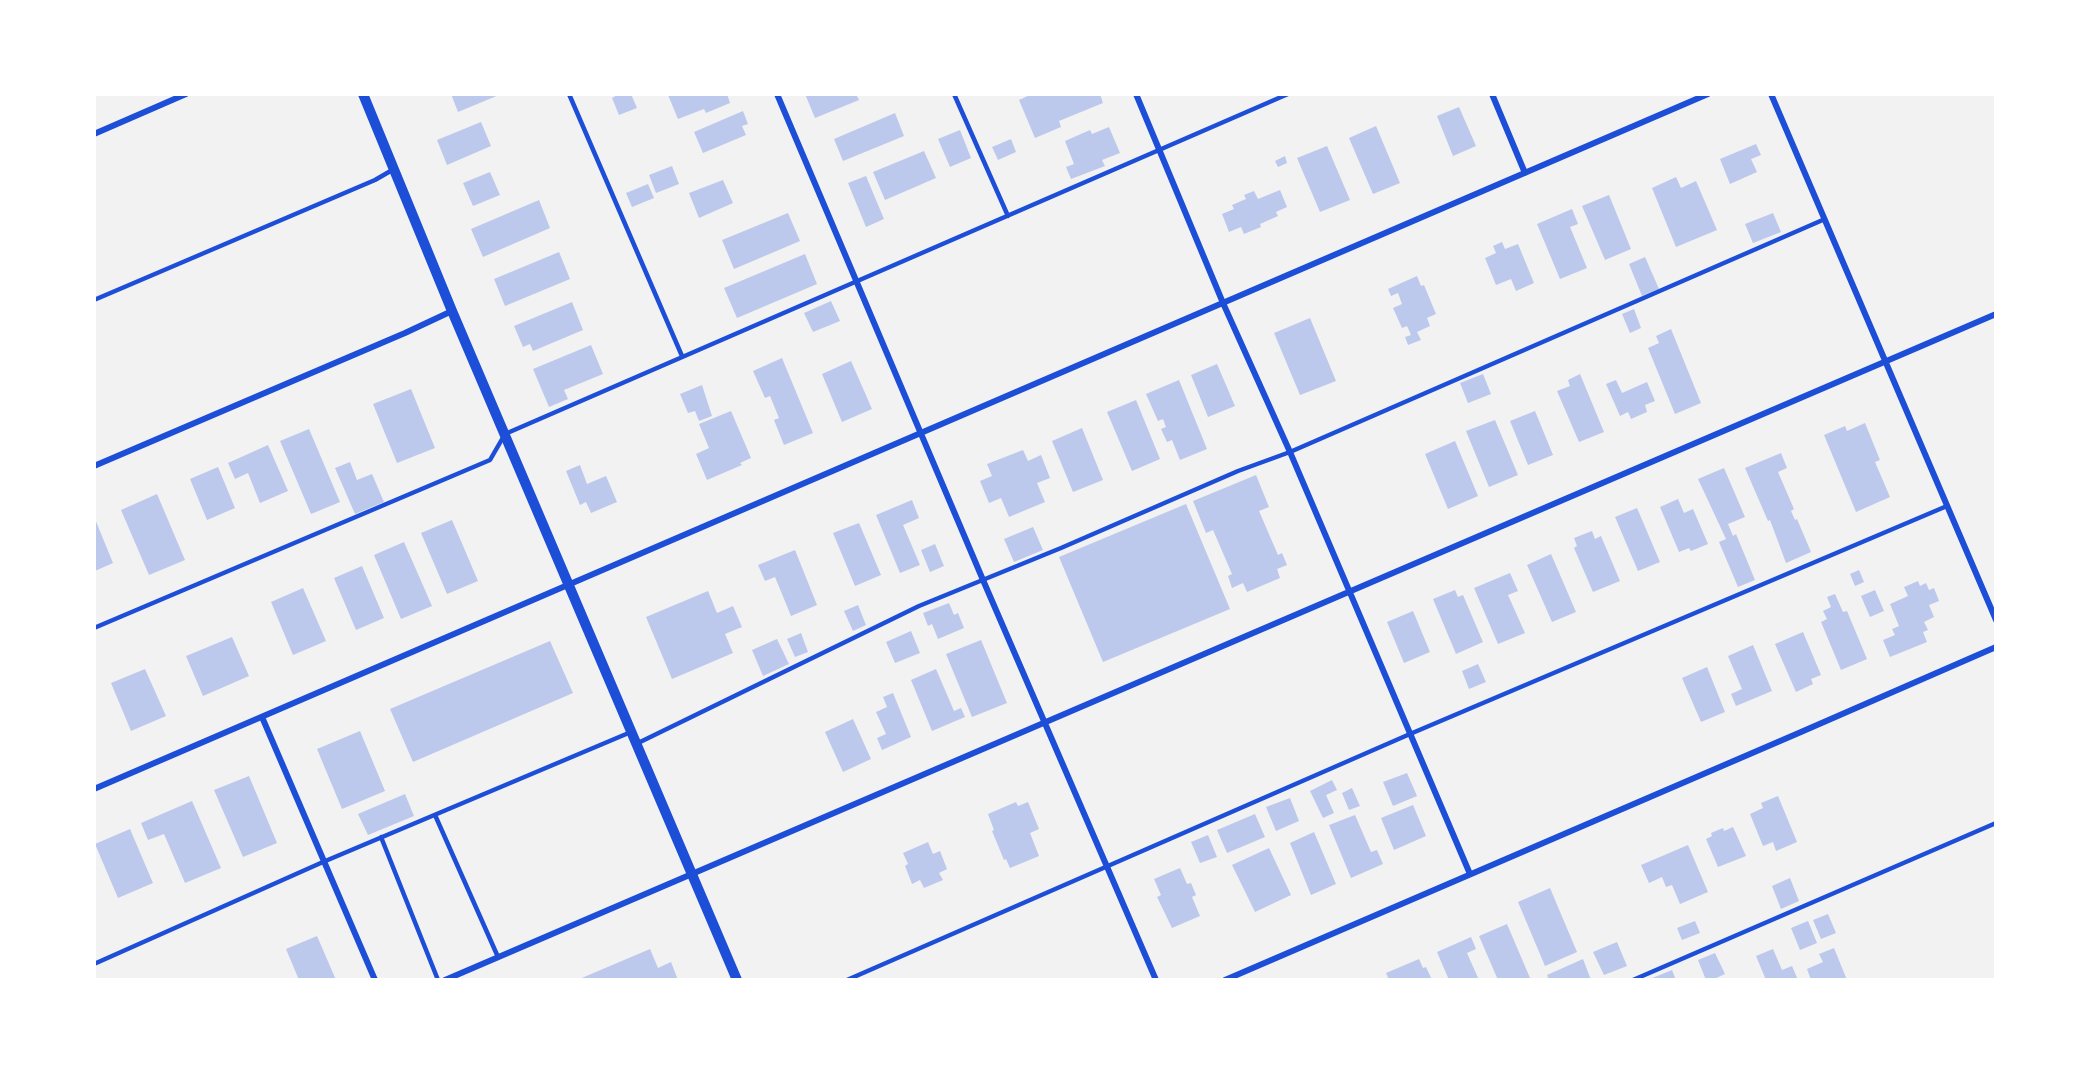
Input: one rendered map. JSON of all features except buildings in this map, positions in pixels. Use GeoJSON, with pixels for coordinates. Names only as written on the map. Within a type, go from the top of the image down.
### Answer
{"type":"FeatureCollection","features":[{"type":"Feature","properties":{"kind":"street"},"geometry":{"type":"LineString","coordinates":[[94,134],[186,94]]}},
{"type":"Feature","properties":{"kind":"street"},"geometry":{"type":"LineString","coordinates":[[363,94],[452,311],[737,980]]}},
{"type":"Feature","properties":{"kind":"street"},"geometry":{"type":"LineString","coordinates":[[777,94],[1156,980]]}},
{"type":"Feature","properties":{"kind":"street"},"geometry":{"type":"LineString","coordinates":[[1136,94],[1223,303],[1290,452],[1470,874]]}},
{"type":"Feature","properties":{"kind":"street"},"geometry":{"type":"LineString","coordinates":[[1492,94],[1525,173]]}},
{"type":"Feature","properties":{"kind":"street"},"geometry":{"type":"LineString","coordinates":[[94,789],[1708,94]]}},
{"type":"Feature","properties":{"kind":"street"},"geometry":{"type":"LineString","coordinates":[[1771,94],[1995,620]]}},
{"type":"Feature","properties":{"kind":"street"},"geometry":{"type":"LineString","coordinates":[[94,466],[452,311]]}},
{"type":"Feature","properties":{"kind":"street"},"geometry":{"type":"LineString","coordinates":[[445,980],[1995,314]]}},
{"type":"Feature","properties":{"kind":"street"},"geometry":{"type":"LineString","coordinates":[[1225,980],[1995,646]]}},
{"type":"Feature","properties":{"kind":"street"},"geometry":{"type":"LineString","coordinates":[[262,717],[375,980]]}},
{"type":"Feature","properties":{"kind":"lane"},"geometry":{"type":"LineString","coordinates":[[569,94],[682,356]]}},
{"type":"Feature","properties":{"kind":"lane"},"geometry":{"type":"LineString","coordinates":[[954,94],[1008,216]]}},
{"type":"Feature","properties":{"kind":"lane"},"geometry":{"type":"LineString","coordinates":[[94,628],[490,460],[505,434],[1288,94]]}},
{"type":"Feature","properties":{"kind":"lane"},"geometry":{"type":"LineString","coordinates":[[94,300],[375,180],[394,169]]}},
{"type":"Feature","properties":{"kind":"lane"},"geometry":{"type":"LineString","coordinates":[[636,744],[919,606],[1061,548],[1238,471],[1290,452],[1825,219]]}},
{"type":"Feature","properties":{"kind":"lane"},"geometry":{"type":"LineString","coordinates":[[847,980],[1410,734],[1947,506]]}},
{"type":"Feature","properties":{"kind":"lane"},"geometry":{"type":"LineString","coordinates":[[94,964],[323,862],[631,732]]}},
{"type":"Feature","properties":{"kind":"lane"},"geometry":{"type":"LineString","coordinates":[[435,815],[498,957]]}},
{"type":"Feature","properties":{"kind":"lane"},"geometry":{"type":"LineString","coordinates":[[1634,980],[1995,823]]}},
{"type":"Feature","properties":{"kind":"lane"},"geometry":{"type":"LineString","coordinates":[[381,837],[438,980]]}}]}
